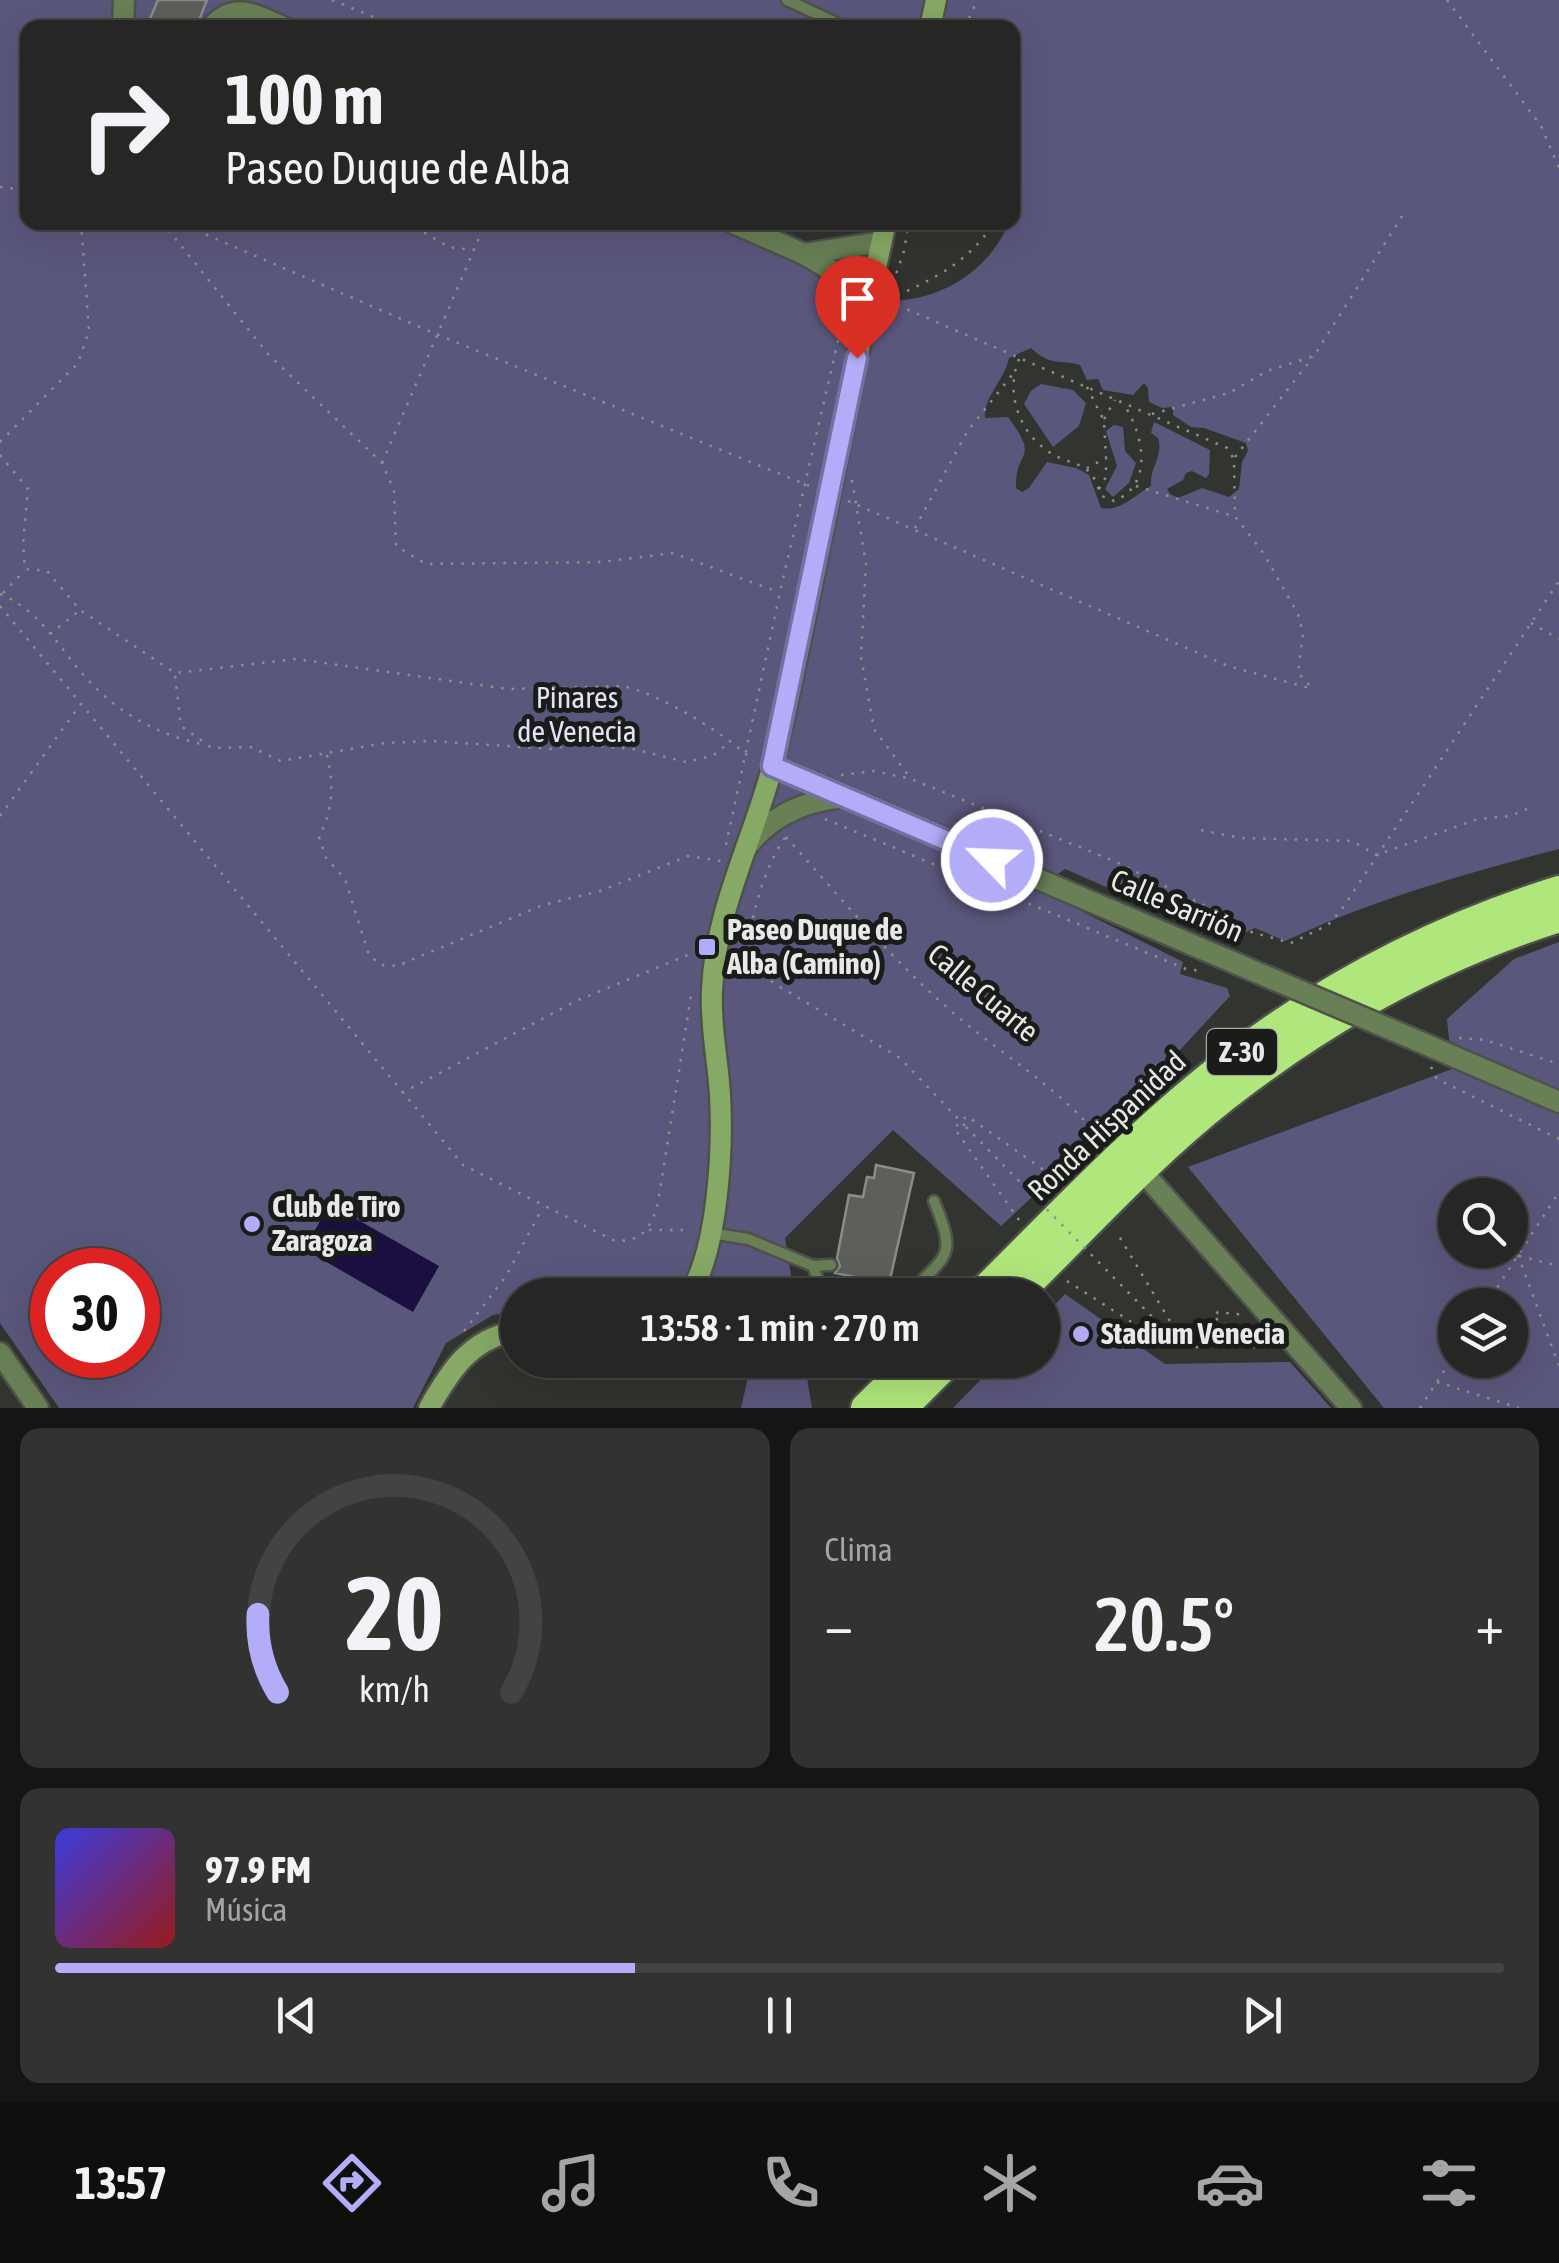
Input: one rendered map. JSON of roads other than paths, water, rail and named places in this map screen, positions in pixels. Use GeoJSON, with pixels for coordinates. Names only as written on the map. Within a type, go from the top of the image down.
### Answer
{"type":"FeatureCollection","features":[{"type":"Feature","properties":{"kind":"highway","name":"Ronda Hispanidad"},"geometry":{"type":"LineString","coordinates":[[997,1278],[1199,1086],[1286,1021],[1343,985],[1452,930],[1559,891]]}},
{"type":"Feature","properties":{"kind":"highway","name":"Ronda Hispanidad"},"geometry":{"type":"LineString","coordinates":[[1029,1278],[1122,1159],[1222,1098],[1318,1030],[1436,964],[1559,917]]}},
{"type":"Feature","properties":{"kind":"highway"},"geometry":{"type":"LineString","coordinates":[[866,1408],[897,1378]]}},
{"type":"Feature","properties":{"kind":"highway"},"geometry":{"type":"LineString","coordinates":[[902,1408],[932,1378]]}},
{"type":"Feature","properties":{"kind":"street"},"geometry":{"type":"LineString","coordinates":[[220,20],[240,9],[267,20]]}},
{"type":"Feature","properties":{"kind":"street"},"geometry":{"type":"LineString","coordinates":[[749,230],[804,254],[870,291]]}},
{"type":"Feature","properties":{"kind":"street"},"geometry":{"type":"LineString","coordinates":[[698,1278],[705,1266],[711,1232],[721,1117],[711,1011],[715,957],[722,920],[771,772],[884,232],[804,254]]}},
{"type":"Feature","properties":{"kind":"street","name":"Calle Sarrión"},"geometry":{"type":"LineString","coordinates":[[771,772],[807,780],[848,797],[1249,969],[1422,1049],[1559,1102]]}},
{"type":"Feature","properties":{"kind":"street"},"geometry":{"type":"LineString","coordinates":[[745,850],[774,820],[805,805],[848,797]]}},
{"type":"Feature","properties":{"kind":"street"},"geometry":{"type":"LineString","coordinates":[[1122,1159],[1352,1408]]}},
{"type":"Feature","properties":{"kind":"street"},"geometry":{"type":"LineString","coordinates":[[428,1408],[454,1366],[473,1348],[500,1335]]}},
{"type":"Feature","properties":{"kind":"street"},"geometry":{"type":"LineString","coordinates":[[0,1354],[38,1408]]}},
{"type":"Feature","properties":{"kind":"lane"},"geometry":{"type":"LineString","coordinates":[[787,0],[830,20]]}},
{"type":"Feature","properties":{"kind":"lane"},"geometry":{"type":"LineString","coordinates":[[924,1278],[945,1256],[949,1239],[934,1202]]}},
{"type":"Feature","properties":{"kind":"lane"},"geometry":{"type":"LineString","coordinates":[[711,1232],[748,1239],[813,1266],[830,1265]]}},
{"type":"Feature","properties":{"kind":"lane"},"geometry":{"type":"LineString","coordinates":[[813,1266],[818,1278]]}},
{"type":"Feature","properties":{"kind":"place","name":"Paseo Duque de Alba (Camino)"},"geometry":{"type":"Point","coordinates":[707,947]}},
{"type":"Feature","properties":{"kind":"place","name":"Club de Tiro Zaragoza"},"geometry":{"type":"Point","coordinates":[252,1224]}},
{"type":"Feature","properties":{"kind":"place","name":"Stadium Venecia"},"geometry":{"type":"Point","coordinates":[1081,1334]}},
{"type":"Feature","properties":{"kind":"park label","name":"Pinares de Venecia"},"geometry":{"type":"Point","coordinates":[577,715]}}]}
